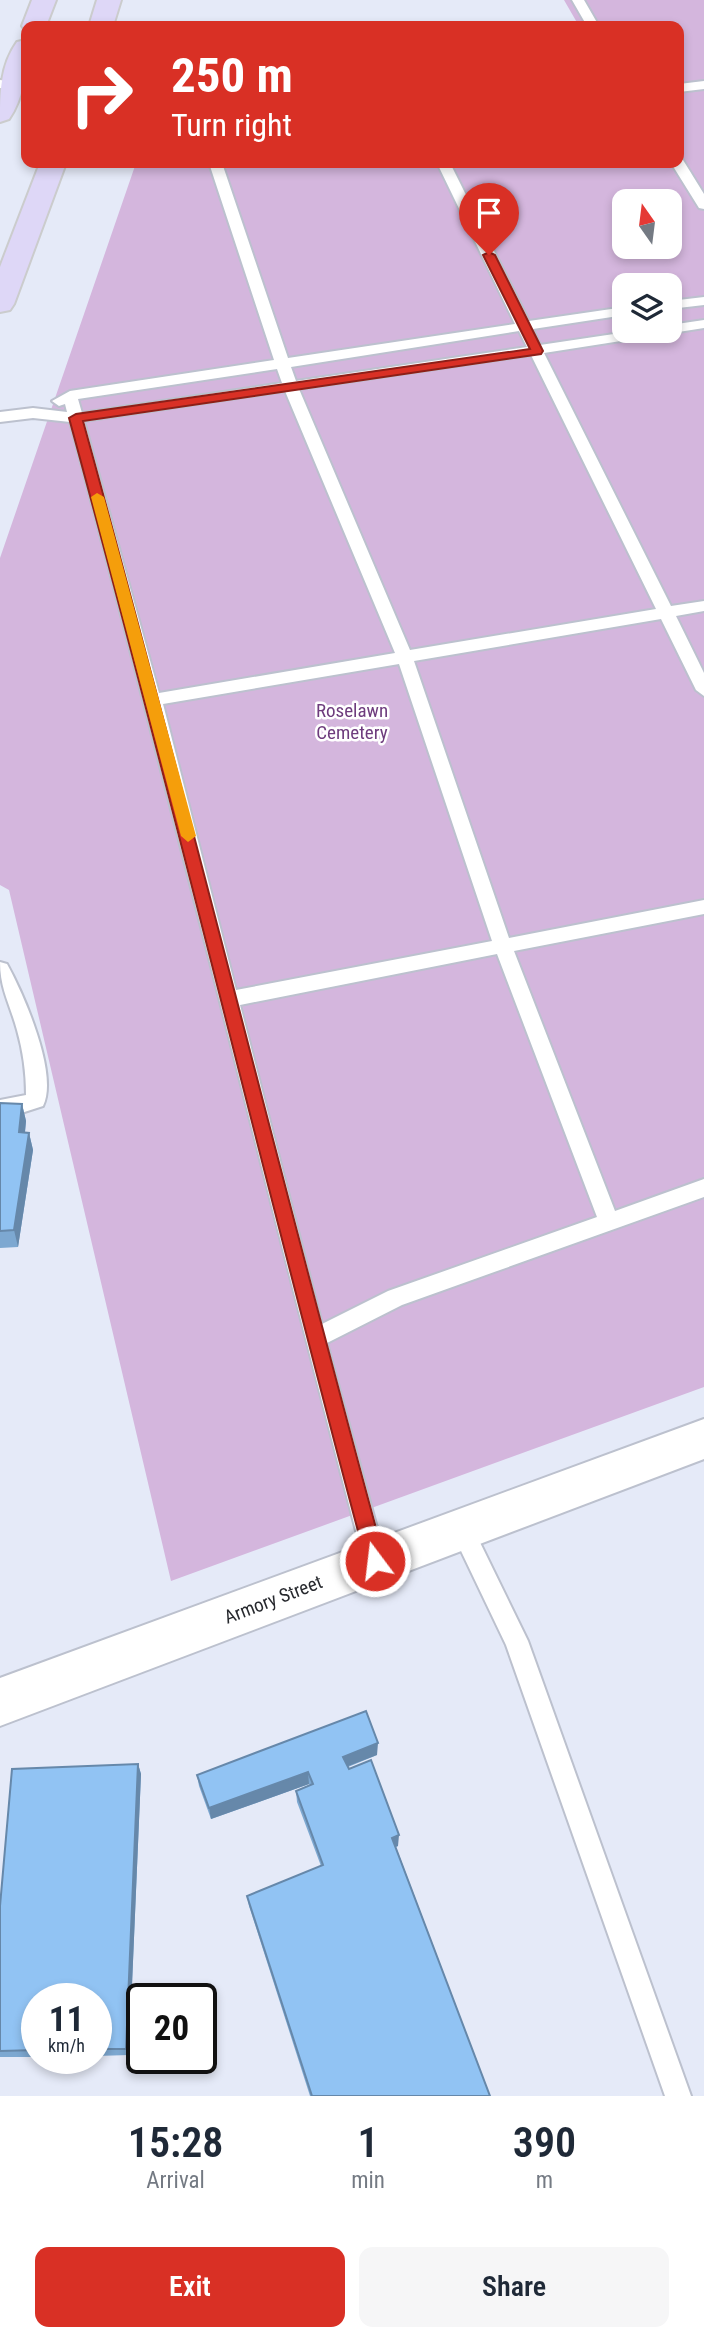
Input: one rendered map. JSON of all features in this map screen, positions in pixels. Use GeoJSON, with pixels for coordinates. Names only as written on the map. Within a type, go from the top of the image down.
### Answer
{"type":"FeatureCollection","features":[{"type":"Feature","properties":{"kind":"main road"},"geometry":{"type":"LineString","coordinates":[[36,21],[44,0]]}},
{"type":"Feature","properties":{"kind":"main road"},"geometry":{"type":"LineString","coordinates":[[103,21],[109,0]]}},
{"type":"Feature","properties":{"kind":"main road"},"geometry":{"type":"LineString","coordinates":[[0,114],[21,62]]}},
{"type":"Feature","properties":{"kind":"main road"},"geometry":{"type":"LineString","coordinates":[[0,304],[50,168]]}},
{"type":"Feature","properties":{"kind":"street","name":"Armory Street"},"geometry":{"type":"LineString","coordinates":[[0,1702],[704,1439]]}},
{"type":"Feature","properties":{"kind":"lane"},"geometry":{"type":"LineString","coordinates":[[578,0],[590,21]]}},
{"type":"Feature","properties":{"kind":"lane"},"geometry":{"type":"LineString","coordinates":[[684,87],[704,85]]}},
{"type":"Feature","properties":{"kind":"lane"},"geometry":{"type":"LineString","coordinates":[[217,168],[290,386],[404,655],[503,946],[609,1222]]}},
{"type":"Feature","properties":{"kind":"lane"},"geometry":{"type":"LineString","coordinates":[[445,168],[704,690]]}},
{"type":"Feature","properties":{"kind":"lane"},"geometry":{"type":"LineString","coordinates":[[681,168],[704,205]]}},
{"type":"Feature","properties":{"kind":"lane"},"geometry":{"type":"LineString","coordinates":[[682,303],[704,300]]}},
{"type":"Feature","properties":{"kind":"lane"},"geometry":{"type":"LineString","coordinates":[[33,413],[70,396],[523,324],[612,313]]}},
{"type":"Feature","properties":{"kind":"lane"},"geometry":{"type":"LineString","coordinates":[[682,327],[704,324]]}},
{"type":"Feature","properties":{"kind":"lane"},"geometry":{"type":"LineString","coordinates":[[0,417],[33,413],[76,418],[612,339]]}},
{"type":"Feature","properties":{"kind":"lane"},"geometry":{"type":"LineString","coordinates":[[70,396],[153,700],[315,1338],[375,1561]]}},
{"type":"Feature","properties":{"kind":"lane"},"geometry":{"type":"LineString","coordinates":[[153,700],[404,655],[704,606]]}},
{"type":"Feature","properties":{"kind":"lane"},"geometry":{"type":"LineString","coordinates":[[230,999],[704,907]]}},
{"type":"Feature","properties":{"kind":"lane"},"geometry":{"type":"LineString","coordinates":[[0,969],[20,1008],[37,1071],[36,1101],[12,1108],[0,1108]]}},
{"type":"Feature","properties":{"kind":"lane"},"geometry":{"type":"LineString","coordinates":[[315,1338],[396,1298],[704,1188]]}},
{"type":"Feature","properties":{"kind":"lane"},"geometry":{"type":"LineString","coordinates":[[462,1530],[516,1641],[678,2096]]}},
{"type":"Feature","properties":{"kind":"green space","name":"Roselawn Cemetery"},"geometry":{"type":"Polygon","coordinates":[[[564,0],[704,0],[704,1387],[171,1581],[9,890],[0,885],[0,558],[134,168],[684,168],[684,21],[576,21],[564,0]]]}},
{"type":"Feature","properties":{"kind":"building"},"geometry":{"type":"Polygon","coordinates":[[[0,1103],[22,1104],[19,1132],[29,1133],[14,1230],[0,1231],[0,1103]]]}},
{"type":"Feature","properties":{"kind":"building"},"geometry":{"type":"Polygon","coordinates":[[[366,1711],[378,1743],[343,1757],[349,1769],[371,1760],[399,1835],[392,1838],[490,2096],[312,2096],[247,1896],[323,1865],[296,1791],[313,1784],[308,1772],[209,1808],[197,1775],[366,1711]]]}},
{"type":"Feature","properties":{"kind":"building"},"geometry":{"type":"Polygon","coordinates":[[[138,1764],[129,1983],[126,1983],[126,2049],[112,2049],[112,1983],[21,1983],[21,2050],[0,2051],[0,1906],[12,1769],[138,1764]]]}},
{"type":"Feature","properties":{"kind":"slow traffic"},"geometry":{"type":"LineString","coordinates":[[97,497],[188,836]]}},
{"type":"Feature","properties":{"kind":"route"},"geometry":{"type":"LineString","coordinates":[[375,1561],[315,1338],[153,700],[76,418],[537,351],[489,255]]}}]}
